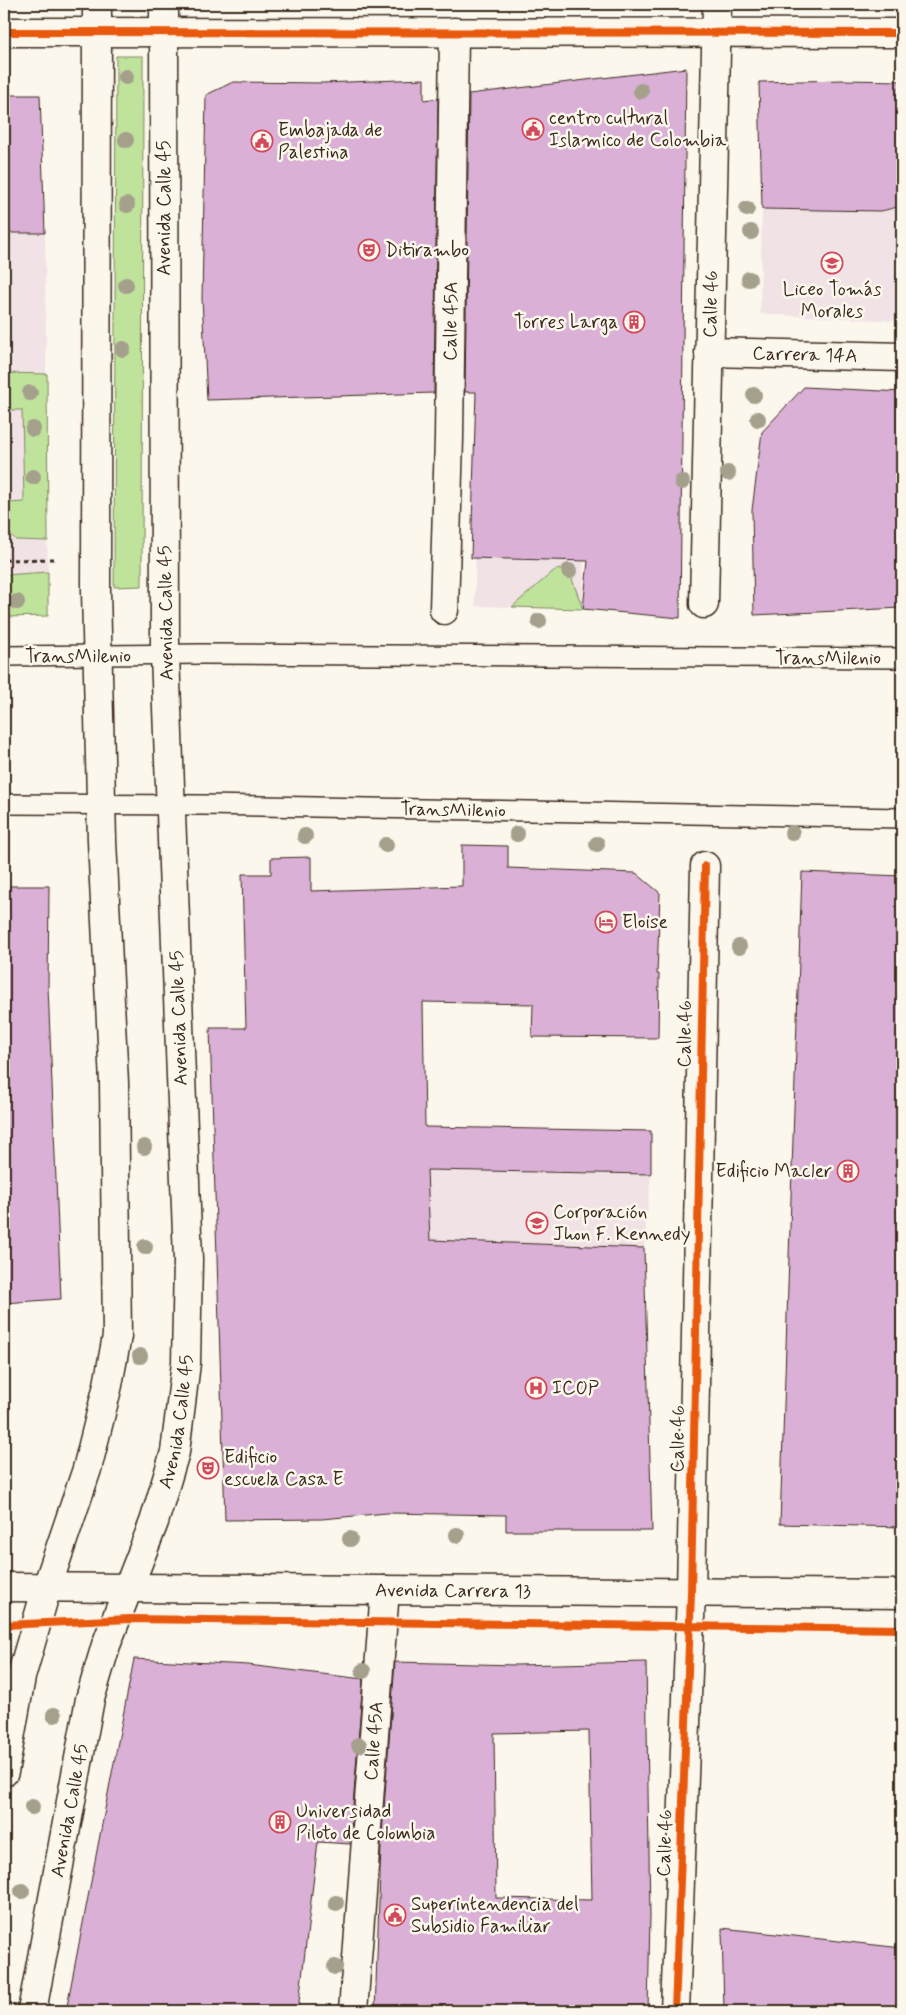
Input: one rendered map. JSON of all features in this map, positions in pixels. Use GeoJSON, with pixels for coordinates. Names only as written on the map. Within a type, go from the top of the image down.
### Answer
{"type":"FeatureCollection","features":[{"type":"Feature","properties":{"kind":"main road"},"geometry":{"type":"LineString","coordinates":[[4,1772],[21,1677],[46,1587],[87,1469],[108,1385],[117,1336],[114,1083],[102,806],[98,655],[96,4]]}},
{"type":"Feature","properties":{"kind":"main road","name":"Avenida Calle 45"},"geometry":{"type":"LineString","coordinates":[[32,2011],[90,1699],[106,1645],[154,1522],[175,1452],[186,1363],[188,1260],[165,656],[164,4]]}},
{"type":"Feature","properties":{"kind":"main road","name":"Calle 46"},"geometry":{"type":"LineString","coordinates":[[704,604],[717,4]]}},
{"type":"Feature","properties":{"kind":"main road"},"geometry":{"type":"LineString","coordinates":[[4,32],[902,33]]}},
{"type":"Feature","properties":{"kind":"main road","name":"Calle 45A"},"geometry":{"type":"LineString","coordinates":[[444,610],[449,438],[454,32]]}},
{"type":"Feature","properties":{"kind":"main road","name":"Carrera 14A"},"geometry":{"type":"LineString","coordinates":[[709,352],[902,357]]}},
{"type":"Feature","properties":{"kind":"main road","name":"Calle 46"},"geometry":{"type":"LineString","coordinates":[[675,2011],[691,1593],[705,866]]}},
{"type":"Feature","properties":{"kind":"main road","name":"Avenida Carrera 13"},"geometry":{"type":"LineString","coordinates":[[4,1587],[902,1594]]}},
{"type":"Feature","properties":{"kind":"main road","name":"Calle 45A"},"geometry":{"type":"LineString","coordinates":[[353,2011],[385,1590]]}},
{"type":"Feature","properties":{"kind":"lane","name":"TransMilenio"},"geometry":{"type":"LineString","coordinates":[[4,656],[902,658]]}},
{"type":"Feature","properties":{"kind":"lane","name":"TransMilenio"},"geometry":{"type":"LineString","coordinates":[[4,804],[54,803],[102,806],[902,818]]}},
{"type":"Feature","properties":{"kind":"path"},"geometry":{"type":"LineString","coordinates":[[4,560],[55,559]]}},
{"type":"Feature","properties":{"kind":"shaded area","name":"Liceo Tomás Morales"},"geometry":{"type":"Polygon","coordinates":[[[902,208],[902,321],[760,314],[762,209],[881,211],[902,208]]]}},
{"type":"Feature","properties":{"kind":"shaded area"},"geometry":{"type":"Polygon","coordinates":[[[4,233],[45,233],[48,616],[4,617],[4,233]]]}},
{"type":"Feature","properties":{"kind":"shaded area"},"geometry":{"type":"Polygon","coordinates":[[[476,401],[586,403],[583,609],[475,606],[476,401]]]}},
{"type":"Feature","properties":{"kind":"shaded area","name":"Corporación Jhon F. Kennedy"},"geometry":{"type":"Polygon","coordinates":[[[427,1170],[651,1174],[644,1248],[430,1240],[427,1170]]]}},
{"type":"Feature","properties":{"kind":"green space"},"geometry":{"type":"Polygon","coordinates":[[[116,56],[143,56],[142,586],[114,587],[116,56]]]}},
{"type":"Feature","properties":{"kind":"green space"},"geometry":{"type":"Polygon","coordinates":[[[4,373],[47,374],[48,541],[16,540],[9,533],[9,503],[24,502],[22,410],[4,410],[4,373]]]}},
{"type":"Feature","properties":{"kind":"green space"},"geometry":{"type":"Polygon","coordinates":[[[556,569],[569,571],[583,609],[512,607],[556,569]]]}},
{"type":"Feature","properties":{"kind":"green space"},"geometry":{"type":"Polygon","coordinates":[[[48,572],[48,616],[4,617],[4,575],[48,572]]]}},
{"type":"Feature","properties":{"kind":"building"},"geometry":{"type":"Polygon","coordinates":[[[686,68],[680,618],[583,609],[588,561],[471,558],[476,392],[465,392],[469,94],[686,68]]]}},
{"type":"Feature","properties":{"kind":"building"},"geometry":{"type":"Polygon","coordinates":[[[424,79],[424,100],[438,98],[434,393],[207,400],[202,298],[206,95],[233,82],[323,83],[424,79]]]}},
{"type":"Feature","properties":{"kind":"building"},"geometry":{"type":"Polygon","coordinates":[[[902,81],[902,206],[881,211],[762,209],[759,82],[902,81]]]}},
{"type":"Feature","properties":{"kind":"building"},"geometry":{"type":"Polygon","coordinates":[[[4,95],[40,95],[45,233],[4,233],[4,95]]]}},
{"type":"Feature","properties":{"kind":"building"},"geometry":{"type":"Polygon","coordinates":[[[804,387],[902,392],[902,608],[754,615],[752,510],[762,432],[804,387]]]}},
{"type":"Feature","properties":{"kind":"building"},"geometry":{"type":"Polygon","coordinates":[[[462,845],[508,846],[508,868],[636,873],[660,893],[657,974],[659,974],[658,1038],[532,1037],[533,1004],[423,1002],[425,1127],[651,1131],[651,1174],[427,1170],[430,1240],[644,1248],[652,1531],[506,1531],[506,1515],[387,1513],[322,1519],[225,1520],[210,1028],[246,1028],[242,874],[271,874],[271,858],[311,857],[311,891],[462,886],[462,845]]]}},
{"type":"Feature","properties":{"kind":"building"},"geometry":{"type":"Polygon","coordinates":[[[802,872],[902,876],[901,1527],[780,1524],[802,872]]]}},
{"type":"Feature","properties":{"kind":"building"},"geometry":{"type":"Polygon","coordinates":[[[4,886],[49,886],[48,987],[61,1299],[4,1303],[4,886]]]}},
{"type":"Feature","properties":{"kind":"building"},"geometry":{"type":"Polygon","coordinates":[[[134,1659],[248,1665],[363,1679],[350,1844],[318,1842],[298,2011],[66,2011],[134,1659]]]}},
{"type":"Feature","properties":{"kind":"building"},"geometry":{"type":"Polygon","coordinates":[[[395,1662],[516,1665],[646,1662],[650,1916],[648,2011],[375,2011],[381,1847],[395,1662]],[[589,1731],[494,1733],[496,1898],[592,1900],[589,1731]]]}},
{"type":"Feature","properties":{"kind":"building"},"geometry":{"type":"Polygon","coordinates":[[[722,1928],[902,1948],[902,2011],[724,2011],[722,1928]]]}},
{"type":"Feature","properties":{"kind":"cycle path"},"geometry":{"type":"LineString","coordinates":[[4,32],[902,33]]}},
{"type":"Feature","properties":{"kind":"cycle path"},"geometry":{"type":"LineString","coordinates":[[675,2011],[691,1593],[705,866]]}},
{"type":"Feature","properties":{"kind":"cycle path"},"geometry":{"type":"LineString","coordinates":[[4,1625],[130,1619],[902,1629]]}},
{"type":"Feature","properties":{"kind":"place","name":"centro cultural Islamico de Colombia"},"geometry":{"type":"Point","coordinates":[533,129]}},
{"type":"Feature","properties":{"kind":"place","name":"Embajada de Palestina"},"geometry":{"type":"Point","coordinates":[262,141]}},
{"type":"Feature","properties":{"kind":"place","name":"Ditirambo"},"geometry":{"type":"Point","coordinates":[369,250]}},
{"type":"Feature","properties":{"kind":"place","name":"Liceo Tomás Morales"},"geometry":{"type":"Point","coordinates":[832,263]}},
{"type":"Feature","properties":{"kind":"place","name":"Torres Larga"},"geometry":{"type":"Point","coordinates":[634,322]}},
{"type":"Feature","properties":{"kind":"place","name":"Eloise"},"geometry":{"type":"Point","coordinates":[606,922]}},
{"type":"Feature","properties":{"kind":"place","name":"Edificio Macler"},"geometry":{"type":"Point","coordinates":[848,1171]}},
{"type":"Feature","properties":{"kind":"place","name":"Corporación Jhon F. Kennedy"},"geometry":{"type":"Point","coordinates":[537,1223]}},
{"type":"Feature","properties":{"kind":"place","name":"ICOP"},"geometry":{"type":"Point","coordinates":[536,1388]}},
{"type":"Feature","properties":{"kind":"place","name":"Edificio escuela Casa E"},"geometry":{"type":"Point","coordinates":[208,1468]}},
{"type":"Feature","properties":{"kind":"place","name":"Universidad Piloto de Colombia"},"geometry":{"type":"Point","coordinates":[280,1822]}},
{"type":"Feature","properties":{"kind":"place","name":"Superintendencia del Subsidio Familiar"},"geometry":{"type":"Point","coordinates":[395,1915]}}]}
